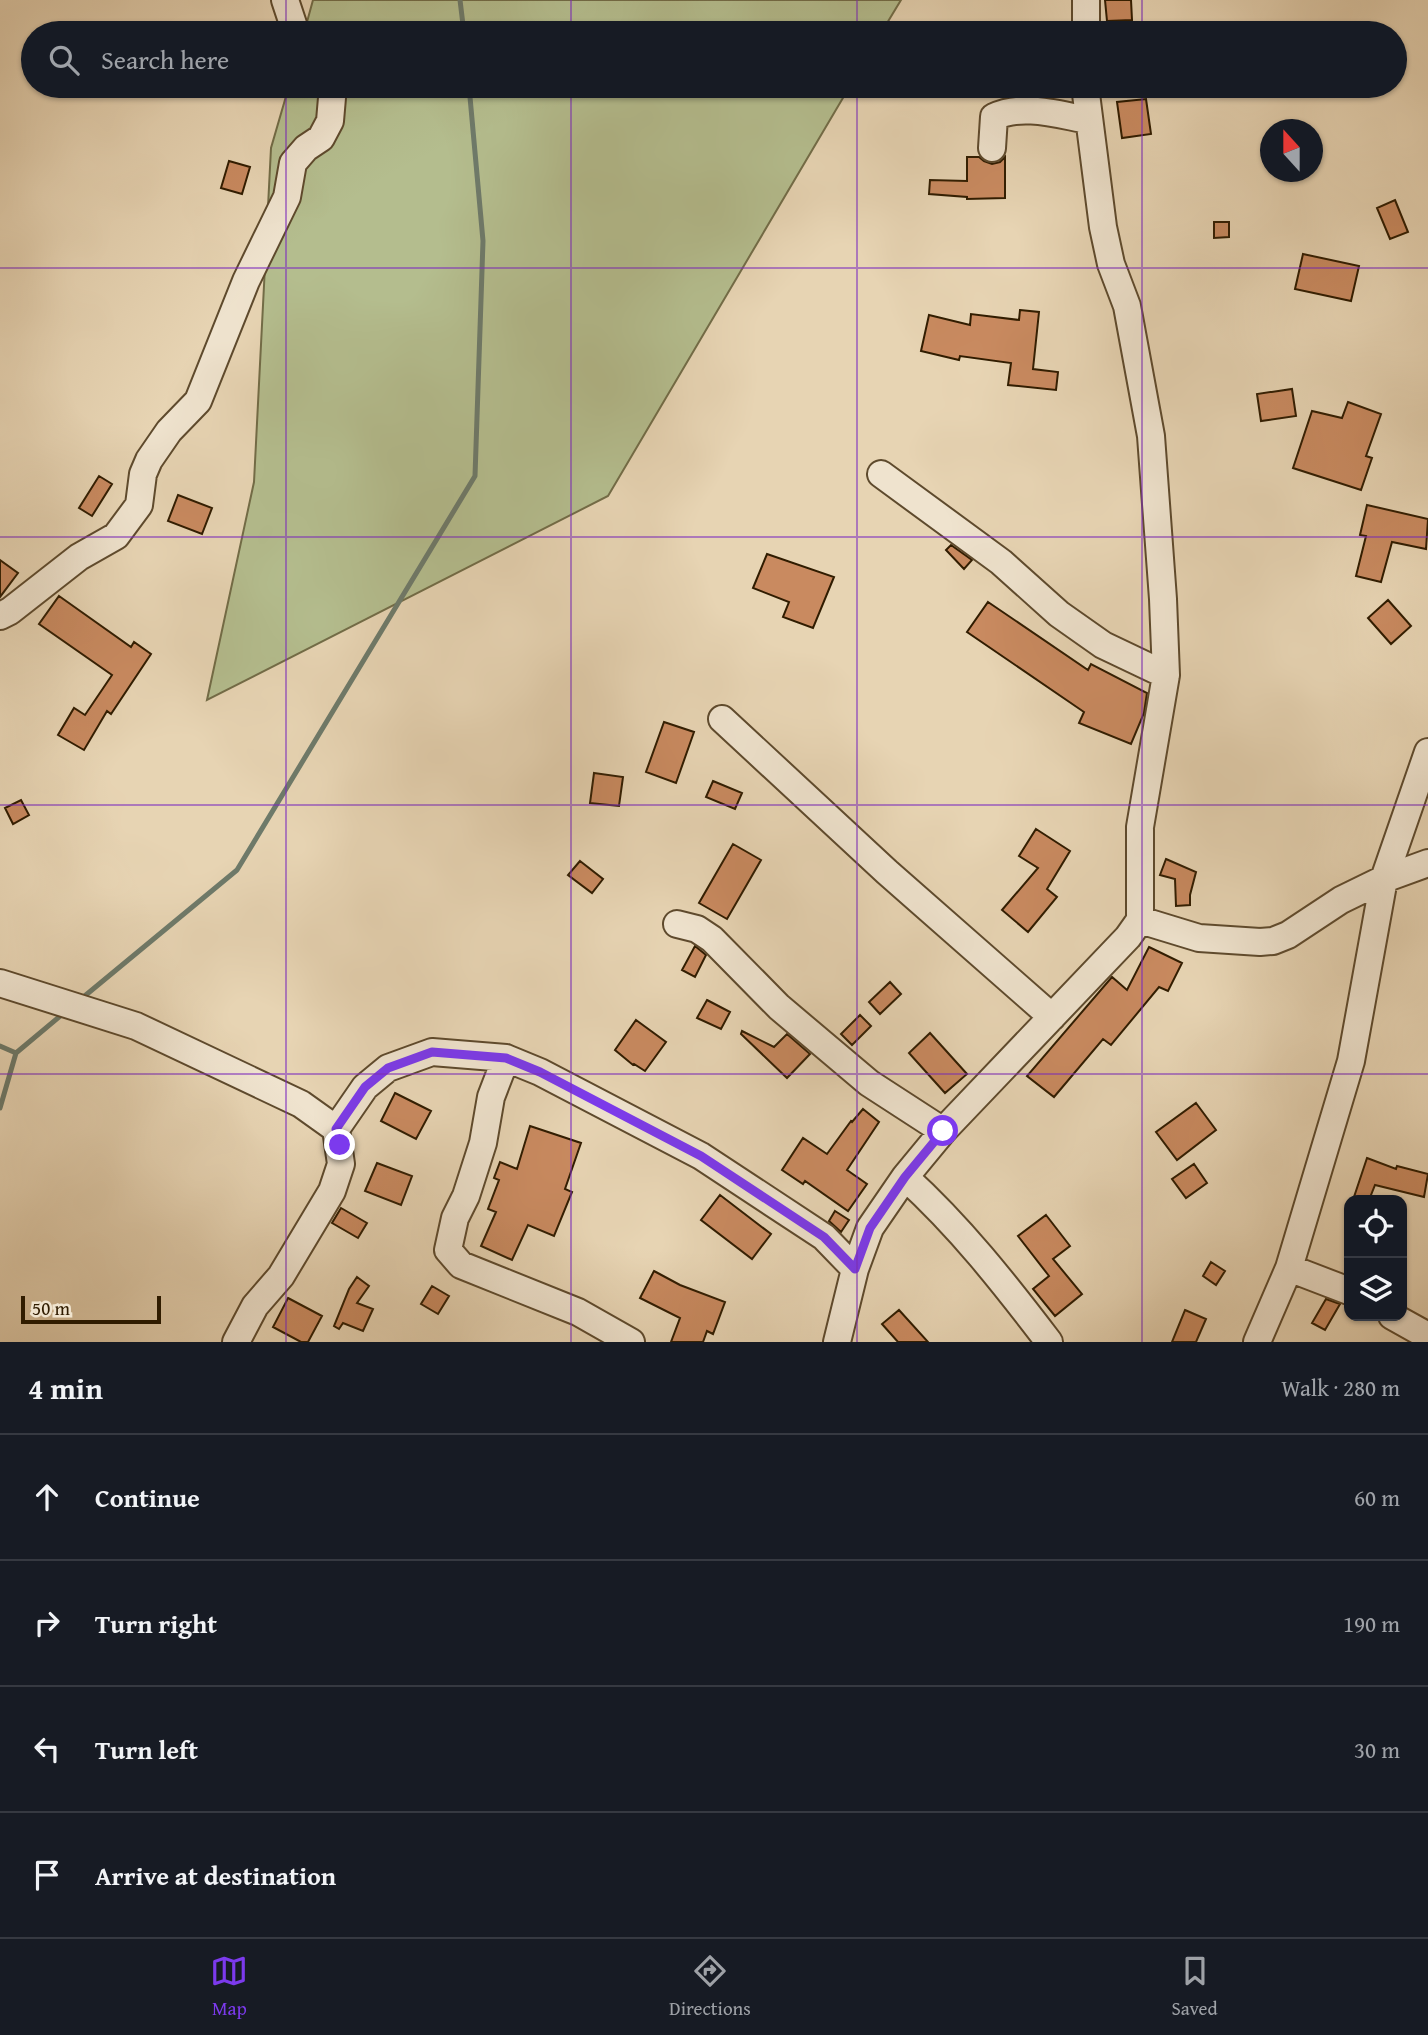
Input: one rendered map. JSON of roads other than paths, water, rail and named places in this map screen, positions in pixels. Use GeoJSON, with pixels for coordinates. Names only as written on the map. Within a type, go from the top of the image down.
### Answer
{"type":"FeatureCollection","features":[{"type":"Feature","properties":{"kind":"street"},"geometry":{"type":"LineString","coordinates":[[285,0],[292,21]]}},
{"type":"Feature","properties":{"kind":"street"},"geometry":{"type":"LineString","coordinates":[[1086,0],[1086,21]]}},
{"type":"Feature","properties":{"kind":"street"},"geometry":{"type":"LineString","coordinates":[[0,616],[79,557],[116,536],[139,505],[149,460],[169,431],[198,401],[246,281],[287,197],[293,163],[306,148],[321,138],[330,121],[332,98]]}},
{"type":"Feature","properties":{"kind":"street"},"geometry":{"type":"LineString","coordinates":[[837,1342],[855,1269],[870,1228],[905,1177],[943,1131],[1128,937],[1140,920],[1140,827],[1166,675],[1163,599],[1151,436],[1127,306],[1111,264],[1103,227],[1086,98]]}},
{"type":"Feature","properties":{"kind":"street"},"geometry":{"type":"LineString","coordinates":[[992,148],[994,117],[1006,111],[1037,111],[1089,120]]}},
{"type":"Feature","properties":{"kind":"street"},"geometry":{"type":"LineString","coordinates":[[880,474],[1001,562],[1059,614],[1102,645],[1166,675]]}},
{"type":"Feature","properties":{"kind":"street"},"geometry":{"type":"LineString","coordinates":[[722,719],[887,872],[1052,1017]]}},
{"type":"Feature","properties":{"kind":"street"},"geometry":{"type":"LineString","coordinates":[[1257,1342],[1289,1268],[1351,1060],[1384,879],[1428,752]]}},
{"type":"Feature","properties":{"kind":"street"},"geometry":{"type":"LineString","coordinates":[[1140,920],[1199,938],[1260,943],[1273,941],[1289,935],[1341,900],[1384,879],[1428,863]]}},
{"type":"Feature","properties":{"kind":"street"},"geometry":{"type":"LineString","coordinates":[[677,924],[697,929],[712,939],[779,1007],[869,1083],[943,1131]]}},
{"type":"Feature","properties":{"kind":"street"},"geometry":{"type":"LineString","coordinates":[[0,983],[136,1026],[301,1104],[336,1129]]}},
{"type":"Feature","properties":{"kind":"street"},"geometry":{"type":"LineString","coordinates":[[236,1342],[255,1306],[281,1276],[332,1191],[341,1164],[336,1129],[365,1087],[388,1068],[432,1052],[506,1058],[540,1072],[701,1156],[824,1237],[855,1269]]}},
{"type":"Feature","properties":{"kind":"street"},"geometry":{"type":"LineString","coordinates":[[506,1058],[491,1097],[483,1143],[466,1196],[455,1218],[448,1250],[461,1265],[578,1312],[631,1342]]}},
{"type":"Feature","properties":{"kind":"street"},"geometry":{"type":"LineString","coordinates":[[905,1177],[942,1210],[1012,1292],[1049,1342]]}},
{"type":"Feature","properties":{"kind":"street"},"geometry":{"type":"LineString","coordinates":[[1289,1268],[1344,1289]]}},
{"type":"Feature","properties":{"kind":"street"},"geometry":{"type":"LineString","coordinates":[[1401,1321],[1428,1336]]}},
{"type":"Feature","properties":{"kind":"waterway"},"geometry":{"type":"LineString","coordinates":[[460,0],[463,21]]}},
{"type":"Feature","properties":{"kind":"waterway"},"geometry":{"type":"LineString","coordinates":[[81,999],[237,870],[475,476],[483,241],[470,98]]}},
{"type":"Feature","properties":{"kind":"waterway"},"geometry":{"type":"LineString","coordinates":[[0,1108],[16,1053],[65,1012]]}},
{"type":"Feature","properties":{"kind":"waterway"},"geometry":{"type":"LineString","coordinates":[[0,1046],[16,1053]]}}]}
